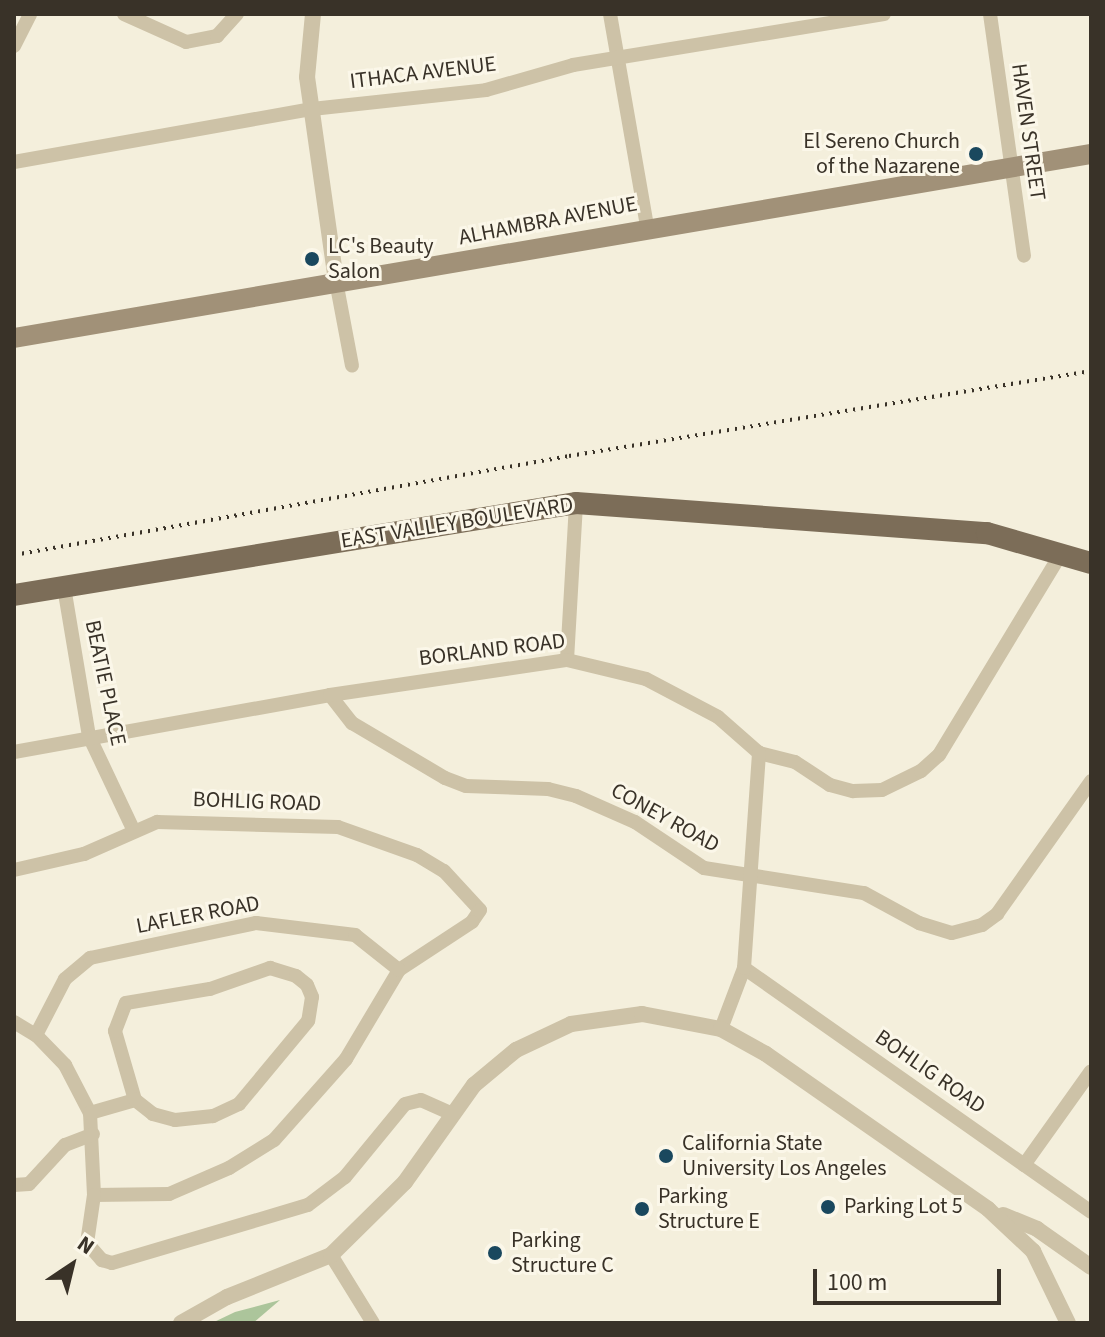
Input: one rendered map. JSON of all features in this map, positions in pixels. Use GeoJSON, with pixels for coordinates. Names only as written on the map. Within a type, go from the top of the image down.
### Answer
{"type":"FeatureCollection","features":[{"type":"Feature","properties":{"kind":"main road","name":"ALHAMBRA AVENUE"},"geometry":{"type":"LineString","coordinates":[[14,338],[647,227],[1091,154]]}},
{"type":"Feature","properties":{"kind":"main road","name":"EAST VALLEY BOULEVARD"},"geometry":{"type":"LineString","coordinates":[[14,595],[576,503],[987,533],[1062,552],[1091,563]]}},
{"type":"Feature","properties":{"kind":"street"},"geometry":{"type":"LineString","coordinates":[[14,46],[30,14]]}},
{"type":"Feature","properties":{"kind":"street"},"geometry":{"type":"LineString","coordinates":[[124,14],[186,42],[217,36],[237,14]]}},
{"type":"Feature","properties":{"kind":"street"},"geometry":{"type":"LineString","coordinates":[[313,14],[307,55],[312,109],[336,281],[352,366]]}},
{"type":"Feature","properties":{"kind":"street"},"geometry":{"type":"LineString","coordinates":[[610,14],[647,227]]}},
{"type":"Feature","properties":{"kind":"street","name":"ITHACA AVENUE"},"geometry":{"type":"LineString","coordinates":[[14,162],[312,109],[486,90],[617,58],[884,14]]}},
{"type":"Feature","properties":{"kind":"street","name":"HAVEN STREET"},"geometry":{"type":"LineString","coordinates":[[990,14],[1024,256]]}},
{"type":"Feature","properties":{"kind":"street"},"geometry":{"type":"LineString","coordinates":[[567,660],[576,503]]}},
{"type":"Feature","properties":{"kind":"street","name":"BORLAND ROAD"},"geometry":{"type":"LineString","coordinates":[[14,752],[89,736],[330,695],[567,660],[646,679],[718,717],[759,753],[795,762],[830,785],[853,791],[882,790],[921,771],[939,755],[1062,552]]}},
{"type":"Feature","properties":{"kind":"street","name":"BEATIE PLACE"},"geometry":{"type":"LineString","coordinates":[[64,587],[89,736],[133,829]]}},
{"type":"Feature","properties":{"kind":"street","name":"CONEY ROAD"},"geometry":{"type":"LineString","coordinates":[[330,695],[352,723],[445,778],[466,786],[548,789],[576,796],[635,822],[695,864],[749,877],[864,893],[919,923],[952,933],[982,925],[997,914],[1091,781]]}},
{"type":"Feature","properties":{"kind":"street"},"geometry":{"type":"LineString","coordinates":[[721,1029],[744,968],[759,753]]}},
{"type":"Feature","properties":{"kind":"street","name":"BOHLIG ROAD"},"geometry":{"type":"LineString","coordinates":[[14,870],[84,854],[133,829],[180,820],[356,831],[444,871],[480,910],[472,922],[399,970]]}},
{"type":"Feature","properties":{"kind":"street","name":"LAFLER ROAD"},"geometry":{"type":"LineString","coordinates":[[36,1035],[65,979],[90,958],[256,923],[355,935],[399,970]]}},
{"type":"Feature","properties":{"kind":"street"},"geometry":{"type":"LineString","coordinates":[[270,968],[296,976],[307,985],[312,997],[308,1021],[239,1104],[213,1116],[175,1120],[153,1114],[135,1100],[115,1031],[126,1003],[210,989],[270,968]]}},
{"type":"Feature","properties":{"kind":"street","name":"BOHLIG ROAD"},"geometry":{"type":"LineString","coordinates":[[744,968],[1091,1212]]}},
{"type":"Feature","properties":{"kind":"street"},"geometry":{"type":"LineString","coordinates":[[94,1195],[169,1194],[229,1168],[274,1140],[346,1059],[399,970]]}},
{"type":"Feature","properties":{"kind":"street"},"geometry":{"type":"LineString","coordinates":[[181,1323],[227,1297],[331,1255],[378,1214],[453,1114],[497,1064],[571,1024],[642,1014],[721,1029],[766,1054],[988,1209],[1033,1251],[1068,1323]]}},
{"type":"Feature","properties":{"kind":"street"},"geometry":{"type":"LineString","coordinates":[[14,1022],[36,1035],[65,1065],[90,1113],[94,1195],[87,1243],[102,1260],[127,1262],[308,1205],[345,1177],[405,1104],[421,1100],[453,1114]]}},
{"type":"Feature","properties":{"kind":"street"},"geometry":{"type":"LineString","coordinates":[[1024,1165],[1091,1071]]}},
{"type":"Feature","properties":{"kind":"street"},"geometry":{"type":"LineString","coordinates":[[90,1113],[135,1100]]}},
{"type":"Feature","properties":{"kind":"street"},"geometry":{"type":"LineString","coordinates":[[14,1185],[29,1184],[65,1145],[93,1134]]}},
{"type":"Feature","properties":{"kind":"street"},"geometry":{"type":"LineString","coordinates":[[988,1209],[1037,1229],[1091,1267]]}},
{"type":"Feature","properties":{"kind":"street"},"geometry":{"type":"LineString","coordinates":[[331,1255],[373,1323]]}},
{"type":"Feature","properties":{"kind":"green space"},"geometry":{"type":"Polygon","coordinates":[[[280,1300],[253,1323],[212,1323],[235,1312],[280,1300]]]}},
{"type":"Feature","properties":{"kind":"railway"},"geometry":{"type":"LineString","coordinates":[[14,555],[569,456],[1091,371]]}},
{"type":"Feature","properties":{"kind":"place","name":"El Sereno Church of the Nazarene"},"geometry":{"type":"Point","coordinates":[976,154]}},
{"type":"Feature","properties":{"kind":"place","name":"LC's Beauty Salon"},"geometry":{"type":"Point","coordinates":[312,259]}},
{"type":"Feature","properties":{"kind":"place","name":"California State University Los Angeles"},"geometry":{"type":"Point","coordinates":[666,1156]}},
{"type":"Feature","properties":{"kind":"place","name":"Parking Lot 5"},"geometry":{"type":"Point","coordinates":[828,1207]}},
{"type":"Feature","properties":{"kind":"place","name":"Parking Structure E"},"geometry":{"type":"Point","coordinates":[642,1209]}},
{"type":"Feature","properties":{"kind":"place","name":"Parking Structure C"},"geometry":{"type":"Point","coordinates":[495,1253]}}]}
